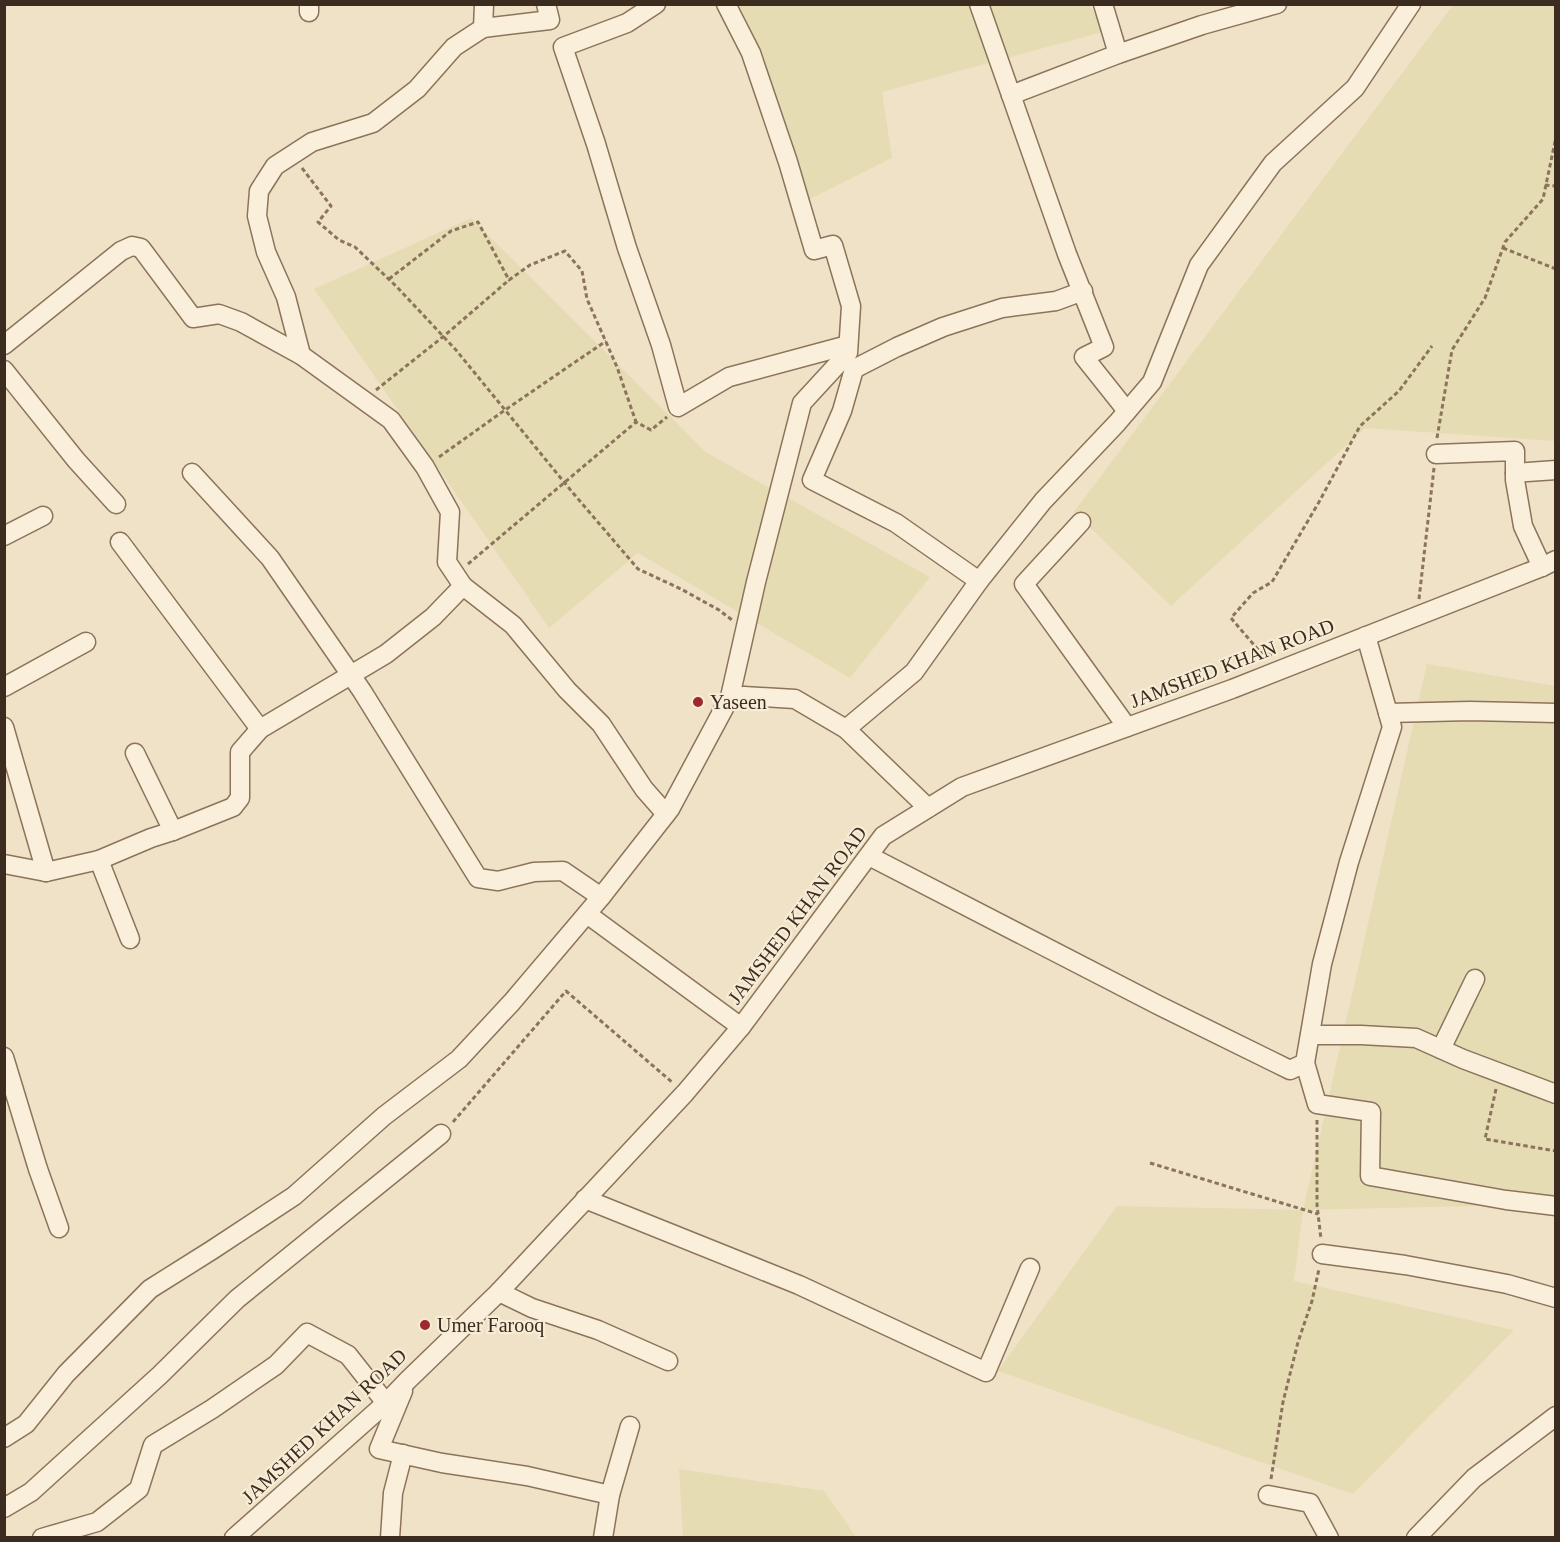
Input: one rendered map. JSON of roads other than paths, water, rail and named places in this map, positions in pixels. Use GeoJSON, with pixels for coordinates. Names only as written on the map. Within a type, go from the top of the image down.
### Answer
{"type":"FeatureCollection","features":[{"type":"Feature","properties":{"kind":"street"},"geometry":{"type":"LineString","coordinates":[[483,28],[484,4]]}},
{"type":"Feature","properties":{"kind":"street"},"geometry":{"type":"LineString","coordinates":[[301,355],[286,297],[266,252],[257,216],[259,191],[275,166],[312,142],[373,123],[417,89],[454,47],[483,28],[550,20],[546,4]]}},
{"type":"Feature","properties":{"kind":"street"},"geometry":{"type":"LineString","coordinates":[[656,4],[627,23],[563,47],[596,144],[627,248],[661,345],[678,407],[729,377],[848,345]]}},
{"type":"Feature","properties":{"kind":"street"},"geometry":{"type":"LineString","coordinates":[[4,1438],[26,1424],[66,1374],[150,1289],[294,1196],[384,1116],[459,1059],[512,1002],[602,897],[666,814],[730,697],[756,582],[802,403],[848,353],[851,306],[833,245],[814,250],[788,162],[751,53],[726,4]]}},
{"type":"Feature","properties":{"kind":"street"},"geometry":{"type":"LineString","coordinates":[[979,4],[1067,254],[1104,347],[1084,357],[1127,411]]}},
{"type":"Feature","properties":{"kind":"street"},"geometry":{"type":"LineString","coordinates":[[1103,4],[1118,54]]}},
{"type":"Feature","properties":{"kind":"street"},"geometry":{"type":"LineString","coordinates":[[846,729],[914,672],[979,581],[1043,501],[1152,382],[1199,265],[1273,163],[1355,88],[1411,4]]}},
{"type":"Feature","properties":{"kind":"street"},"geometry":{"type":"LineString","coordinates":[[1011,95],[1118,54],[1266,6]]}},
{"type":"Feature","properties":{"kind":"street"},"geometry":{"type":"LineString","coordinates":[[4,345],[121,251],[132,246],[141,248],[193,318],[219,314],[241,322],[301,355],[391,420],[425,467],[450,512],[447,562],[459,580],[513,626],[567,690],[601,723],[645,789],[666,814]]}},
{"type":"Feature","properties":{"kind":"street"},"geometry":{"type":"LineString","coordinates":[[979,581],[896,524],[813,480],[842,411],[854,369],[943,327],[1002,308],[1056,301],[1083,291]]}},
{"type":"Feature","properties":{"kind":"street"},"geometry":{"type":"LineString","coordinates":[[4,370],[76,460],[116,504]]}},
{"type":"Feature","properties":{"kind":"street"},"geometry":{"type":"LineString","coordinates":[[1436,453],[1515,451],[1515,480],[1523,526],[1549,563]]}},
{"type":"Feature","properties":{"kind":"street"},"geometry":{"type":"LineString","coordinates":[[1515,473],[1556,470]]}},
{"type":"Feature","properties":{"kind":"street"},"geometry":{"type":"LineString","coordinates":[[192,473],[270,558],[397,746],[478,878],[498,881],[534,872],[562,871],[602,897]]}},
{"type":"Feature","properties":{"kind":"street"},"geometry":{"type":"LineString","coordinates":[[4,536],[43,516]]}},
{"type":"Feature","properties":{"kind":"street"},"geometry":{"type":"LineString","coordinates":[[1082,522],[1024,584],[1127,727]]}},
{"type":"Feature","properties":{"kind":"street"},"geometry":{"type":"LineString","coordinates":[[120,542],[260,729]]}},
{"type":"Feature","properties":{"kind":"street","name":"JAMSHED KHAN ROAD"},"geometry":{"type":"LineString","coordinates":[[234,1538],[386,1403],[499,1292],[685,1093],[741,1028],[883,836],[962,787],[1300,662],[1549,563]]}},
{"type":"Feature","properties":{"kind":"street"},"geometry":{"type":"LineString","coordinates":[[4,864],[46,872],[99,860],[233,807],[240,798],[240,753],[260,729],[386,654],[433,617],[459,580]]}},
{"type":"Feature","properties":{"kind":"street"},"geometry":{"type":"LineString","coordinates":[[1366,636],[1392,727],[1349,862],[1322,963],[1305,1063],[1317,1104],[1371,1112],[1370,1176],[1506,1200],[1556,1206]]}},
{"type":"Feature","properties":{"kind":"street"},"geometry":{"type":"LineString","coordinates":[[4,687],[86,642]]}},
{"type":"Feature","properties":{"kind":"street"},"geometry":{"type":"LineString","coordinates":[[730,697],[795,699],[846,729],[928,808]]}},
{"type":"Feature","properties":{"kind":"street"},"geometry":{"type":"LineString","coordinates":[[1388,713],[1470,711],[1556,713]]}},
{"type":"Feature","properties":{"kind":"street"},"geometry":{"type":"LineString","coordinates":[[4,727],[46,872]]}},
{"type":"Feature","properties":{"kind":"street"},"geometry":{"type":"LineString","coordinates":[[135,753],[173,831]]}},
{"type":"Feature","properties":{"kind":"street"},"geometry":{"type":"LineString","coordinates":[[869,855],[1158,1005],[1290,1070],[1305,1063]]}},
{"type":"Feature","properties":{"kind":"street"},"geometry":{"type":"LineString","coordinates":[[99,860],[130,939]]}},
{"type":"Feature","properties":{"kind":"street"},"geometry":{"type":"LineString","coordinates":[[587,914],[741,1028]]}},
{"type":"Feature","properties":{"kind":"street"},"geometry":{"type":"LineString","coordinates":[[1441,1049],[1475,979]]}},
{"type":"Feature","properties":{"kind":"street"},"geometry":{"type":"LineString","coordinates":[[1310,1035],[1416,1038],[1556,1094]]}},
{"type":"Feature","properties":{"kind":"street"},"geometry":{"type":"LineString","coordinates":[[4,1057],[38,1169],[59,1228]]}},
{"type":"Feature","properties":{"kind":"street"},"geometry":{"type":"LineString","coordinates":[[4,1508],[31,1492],[160,1375],[237,1299],[441,1134]]}},
{"type":"Feature","properties":{"kind":"street"},"geometry":{"type":"LineString","coordinates":[[585,1199],[799,1285],[986,1372],[1030,1268]]}},
{"type":"Feature","properties":{"kind":"street"},"geometry":{"type":"LineString","coordinates":[[1322,1254],[1405,1265],[1507,1284],[1556,1298]]}},
{"type":"Feature","properties":{"kind":"street"},"geometry":{"type":"LineString","coordinates":[[499,1292],[532,1308],[598,1330],[668,1360]]}},
{"type":"Feature","properties":{"kind":"street"},"geometry":{"type":"LineString","coordinates":[[42,1538],[97,1522],[139,1489],[153,1445],[212,1409],[276,1365],[307,1333],[348,1355],[386,1403]]}},
{"type":"Feature","properties":{"kind":"street"},"geometry":{"type":"LineString","coordinates":[[408,1380],[379,1449],[442,1463],[527,1476],[609,1496]]}},
{"type":"Feature","properties":{"kind":"street"},"geometry":{"type":"LineString","coordinates":[[1416,1538],[1474,1478],[1556,1416]]}},
{"type":"Feature","properties":{"kind":"street"},"geometry":{"type":"LineString","coordinates":[[603,1538],[609,1496],[630,1426]]}},
{"type":"Feature","properties":{"kind":"street"},"geometry":{"type":"LineString","coordinates":[[390,1538],[393,1493],[403,1454]]}},
{"type":"Feature","properties":{"kind":"street"},"geometry":{"type":"LineString","coordinates":[[1268,1495],[1310,1503],[1329,1538]]}},
{"type":"Feature","properties":{"kind":"place","name":"Yaseen"},"geometry":{"type":"Point","coordinates":[698,702]}},
{"type":"Feature","properties":{"kind":"place","name":"Umer Farooq"},"geometry":{"type":"Point","coordinates":[425,1325]}}]}
